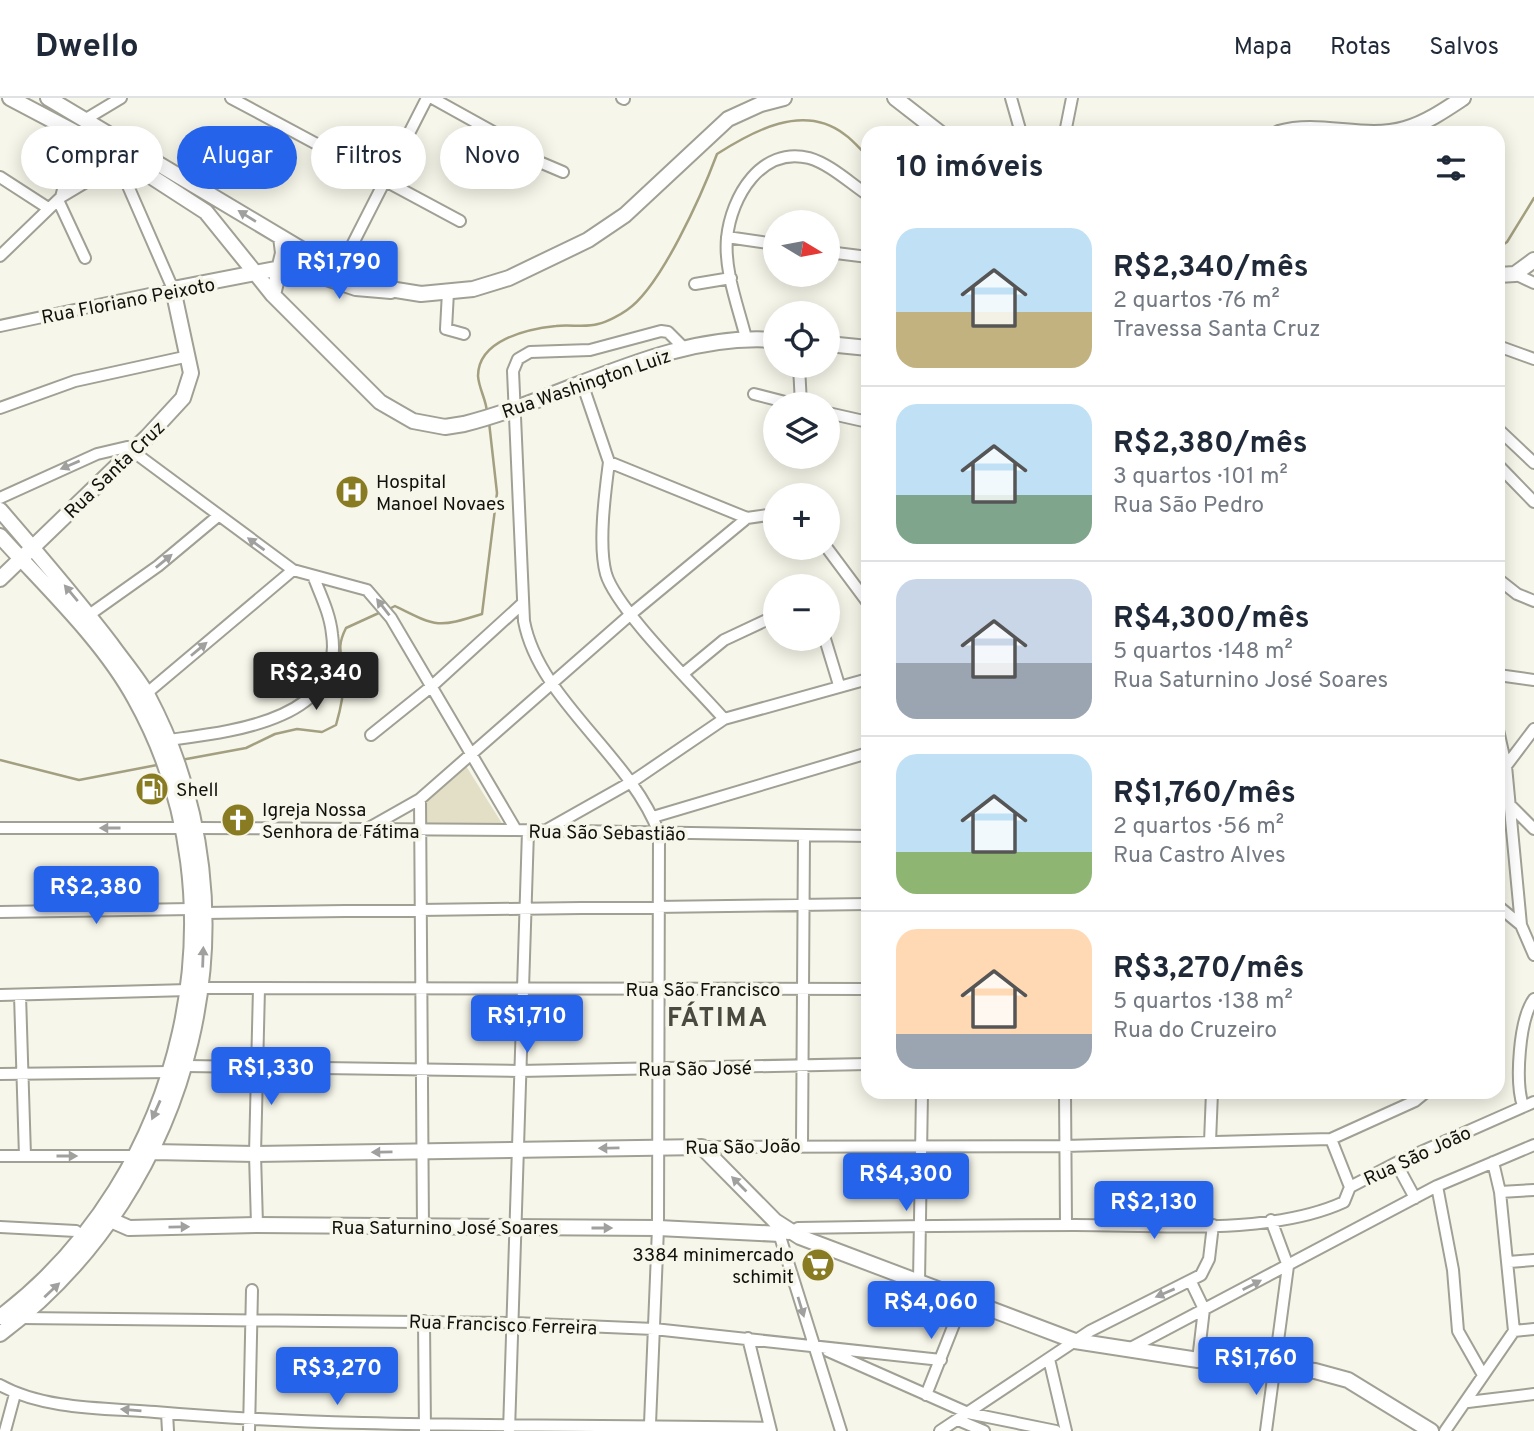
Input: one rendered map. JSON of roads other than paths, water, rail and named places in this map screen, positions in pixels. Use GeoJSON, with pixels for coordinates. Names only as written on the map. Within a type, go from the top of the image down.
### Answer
{"type":"FeatureCollection","features":[{"type":"Feature","properties":{"kind":"main road"},"geometry":{"type":"LineString","coordinates":[[10,98],[63,126]]}},
{"type":"Feature","properties":{"kind":"main road"},"geometry":{"type":"LineString","coordinates":[[48,98],[281,237],[396,290]]}},
{"type":"Feature","properties":{"kind":"main road","name":"Rua Floriano Peixoto"},"geometry":{"type":"LineString","coordinates":[[173,289],[256,275],[291,266],[369,291],[396,290],[421,294],[473,289],[509,278],[588,240],[625,215],[727,119],[761,104],[784,98]]}},
{"type":"Feature","properties":{"kind":"main road"},"geometry":{"type":"LineString","coordinates":[[895,98],[931,126]]}},
{"type":"Feature","properties":{"kind":"main road"},"geometry":{"type":"LineString","coordinates":[[1413,126],[1463,98]]}},
{"type":"Feature","properties":{"kind":"main road"},"geometry":{"type":"LineString","coordinates":[[163,186],[206,212],[273,295]]}},
{"type":"Feature","properties":{"kind":"main road"},"geometry":{"type":"LineString","coordinates":[[273,295],[283,253],[281,237]]}},
{"type":"Feature","properties":{"kind":"main road"},"geometry":{"type":"LineString","coordinates":[[1505,275],[1515,274],[1534,260]]}},
{"type":"Feature","properties":{"kind":"main road"},"geometry":{"type":"LineString","coordinates":[[173,289],[189,356]]}},
{"type":"Feature","properties":{"kind":"main road","name":"Rua Washington Luiz"},"geometry":{"type":"LineString","coordinates":[[273,295],[380,402],[402,416],[426,424],[455,426],[515,408],[638,362],[685,349],[746,338],[763,339]]}},
{"type":"Feature","properties":{"kind":"main road"},"geometry":{"type":"LineString","coordinates":[[840,345],[861,347]]}},
{"type":"Feature","properties":{"kind":"main road","name":"Rua Santa Cruz"},"geometry":{"type":"LineString","coordinates":[[0,579],[176,408],[188,385],[189,356]]}},
{"type":"Feature","properties":{"kind":"main road"},"geometry":{"type":"LineString","coordinates":[[0,510],[89,615],[147,693],[169,740],[188,828],[199,911],[196,989],[186,1066],[153,1152],[109,1214],[84,1236],[56,1268],[0,1317]]}},
{"type":"Feature","properties":{"kind":"main road"},"geometry":{"type":"LineString","coordinates":[[0,536],[124,679],[158,744],[188,828]]}},
{"type":"Feature","properties":{"kind":"main road"},"geometry":{"type":"LineString","coordinates":[[0,1334],[21,1318],[89,1251],[109,1214],[172,1072],[196,989]]}},
{"type":"Feature","properties":{"kind":"main road"},"geometry":{"type":"LineString","coordinates":[[702,1147],[787,1231],[1075,1342],[1198,1360],[1315,1371],[1348,1380],[1431,1431]]}},
{"type":"Feature","properties":{"kind":"main road","name":"Rua São João"},"geometry":{"type":"LineString","coordinates":[[153,1152],[255,1154],[702,1147]]}},
{"type":"Feature","properties":{"kind":"main road","name":"Rua Saturnino José Soares"},"geometry":{"type":"LineString","coordinates":[[109,1214],[129,1228],[257,1225],[787,1231]]}},
{"type":"Feature","properties":{"kind":"street"},"geometry":{"type":"LineString","coordinates":[[86,119],[121,98]]}},
{"type":"Feature","properties":{"kind":"street"},"geometry":{"type":"LineString","coordinates":[[231,98],[311,141]]}},
{"type":"Feature","properties":{"kind":"street"},"geometry":{"type":"LineString","coordinates":[[414,126],[429,98],[516,144],[537,161],[563,172]]}},
{"type":"Feature","properties":{"kind":"street"},"geometry":{"type":"LineString","coordinates":[[1011,98],[1019,126]]}},
{"type":"Feature","properties":{"kind":"street"},"geometry":{"type":"LineString","coordinates":[[1066,126],[1072,98]]}},
{"type":"Feature","properties":{"kind":"street"},"geometry":{"type":"LineString","coordinates":[[746,338],[731,278],[727,237],[748,180],[763,166],[781,159],[797,157],[816,161],[861,190]]}},
{"type":"Feature","properties":{"kind":"street"},"geometry":{"type":"LineString","coordinates":[[0,177],[48,208]]}},
{"type":"Feature","properties":{"kind":"street"},"geometry":{"type":"LineString","coordinates":[[63,189],[60,198],[85,258]]}},
{"type":"Feature","properties":{"kind":"street"},"geometry":{"type":"LineString","coordinates":[[0,256],[48,208],[73,189]]}},
{"type":"Feature","properties":{"kind":"street"},"geometry":{"type":"LineString","coordinates":[[131,189],[173,289]]}},
{"type":"Feature","properties":{"kind":"street"},"geometry":{"type":"LineString","coordinates":[[342,265],[380,189]]}},
{"type":"Feature","properties":{"kind":"street"},"geometry":{"type":"LineString","coordinates":[[401,189],[460,221]]}},
{"type":"Feature","properties":{"kind":"street"},"geometry":{"type":"LineString","coordinates":[[727,237],[763,242]]}},
{"type":"Feature","properties":{"kind":"street"},"geometry":{"type":"LineString","coordinates":[[840,254],[861,256]]}},
{"type":"Feature","properties":{"kind":"street"},"geometry":{"type":"LineString","coordinates":[[1515,274],[1534,283]]}},
{"type":"Feature","properties":{"kind":"street"},"geometry":{"type":"LineString","coordinates":[[695,284],[731,278]]}},
{"type":"Feature","properties":{"kind":"street","name":"Rua Floriano Peixoto"},"geometry":{"type":"LineString","coordinates":[[0,326],[173,289]]}},
{"type":"Feature","properties":{"kind":"street"},"geometry":{"type":"LineString","coordinates":[[448,292],[446,329],[464,334]]}},
{"type":"Feature","properties":{"kind":"street"},"geometry":{"type":"LineString","coordinates":[[650,1424],[658,1228],[659,833],[633,781],[552,684],[529,644],[523,603],[513,371],[518,359],[530,352],[590,350],[665,331],[685,349]]}},
{"type":"Feature","properties":{"kind":"street"},"geometry":{"type":"LineString","coordinates":[[1505,349],[1534,359]]}},
{"type":"Feature","properties":{"kind":"street"},"geometry":{"type":"LineString","coordinates":[[0,408],[75,381],[189,356]]}},
{"type":"Feature","properties":{"kind":"street"},"geometry":{"type":"LineString","coordinates":[[582,383],[609,462],[603,557],[609,582],[631,614],[724,719]]}},
{"type":"Feature","properties":{"kind":"street"},"geometry":{"type":"LineString","coordinates":[[754,394],[763,396]]}},
{"type":"Feature","properties":{"kind":"street"},"geometry":{"type":"LineString","coordinates":[[840,416],[861,420]]}},
{"type":"Feature","properties":{"kind":"street"},"geometry":{"type":"LineString","coordinates":[[1505,436],[1534,463]]}},
{"type":"Feature","properties":{"kind":"street"},"geometry":{"type":"LineString","coordinates":[[0,498],[96,454],[116,447],[134,450]]}},
{"type":"Feature","properties":{"kind":"street","name":"Rua São Sebastião"},"geometry":{"type":"LineString","coordinates":[[134,450],[292,570],[314,578],[356,586],[373,596],[391,618],[516,830],[861,836]]}},
{"type":"Feature","properties":{"kind":"street"},"geometry":{"type":"LineString","coordinates":[[609,462],[747,519]]}},
{"type":"Feature","properties":{"kind":"street"},"geometry":{"type":"LineString","coordinates":[[1505,472],[1534,502]]}},
{"type":"Feature","properties":{"kind":"street"},"geometry":{"type":"LineString","coordinates":[[89,615],[158,566],[218,516]]}},
{"type":"Feature","properties":{"kind":"street"},"geometry":{"type":"LineString","coordinates":[[367,829],[420,800],[631,614],[747,519],[763,516]]}},
{"type":"Feature","properties":{"kind":"street"},"geometry":{"type":"LineString","coordinates":[[836,560],[861,594]]}},
{"type":"Feature","properties":{"kind":"street"},"geometry":{"type":"LineString","coordinates":[[147,693],[292,570]]}},
{"type":"Feature","properties":{"kind":"street"},"geometry":{"type":"LineString","coordinates":[[169,740],[253,727],[294,707],[320,687],[330,668],[333,636],[314,578]]}},
{"type":"Feature","properties":{"kind":"street"},"geometry":{"type":"LineString","coordinates":[[1505,585],[1517,594],[1534,601]]}},
{"type":"Feature","properties":{"kind":"street"},"geometry":{"type":"LineString","coordinates":[[370,735],[432,686],[523,603]]}},
{"type":"Feature","properties":{"kind":"street"},"geometry":{"type":"LineString","coordinates":[[684,673],[724,640],[763,622]]}},
{"type":"Feature","properties":{"kind":"street"},"geometry":{"type":"LineString","coordinates":[[829,651],[839,685]]}},
{"type":"Feature","properties":{"kind":"street"},"geometry":{"type":"LineString","coordinates":[[1505,676],[1534,680]]}},
{"type":"Feature","properties":{"kind":"street"},"geometry":{"type":"LineString","coordinates":[[546,830],[633,781],[724,719],[861,680]]}},
{"type":"Feature","properties":{"kind":"street"},"geometry":{"type":"LineString","coordinates":[[1506,766],[1534,729]]}},
{"type":"Feature","properties":{"kind":"street"},"geometry":{"type":"LineString","coordinates":[[653,817],[861,755]]}},
{"type":"Feature","properties":{"kind":"street"},"geometry":{"type":"LineString","coordinates":[[1505,762],[1521,925],[1534,956]]}},
{"type":"Feature","properties":{"kind":"street"},"geometry":{"type":"LineString","coordinates":[[420,800],[418,829],[423,1228]]}},
{"type":"Feature","properties":{"kind":"street"},"geometry":{"type":"LineString","coordinates":[[1510,805],[1534,829]]}},
{"type":"Feature","properties":{"kind":"street"},"geometry":{"type":"LineString","coordinates":[[0,828],[516,830]]}},
{"type":"Feature","properties":{"kind":"street"},"geometry":{"type":"LineString","coordinates":[[509,1427],[514,1323],[516,1150],[528,910],[528,831]]}},
{"type":"Feature","properties":{"kind":"street"},"geometry":{"type":"LineString","coordinates":[[802,1145],[803,836]]}},
{"type":"Feature","properties":{"kind":"street"},"geometry":{"type":"LineString","coordinates":[[0,912],[528,910],[861,904]]}},
{"type":"Feature","properties":{"kind":"street"},"geometry":{"type":"LineString","coordinates":[[1505,912],[1521,925]]}},
{"type":"Feature","properties":{"kind":"street"},"geometry":{"type":"LineString","coordinates":[[257,1225],[255,1154],[259,988]]}},
{"type":"Feature","properties":{"kind":"street","name":"Rua São Francisco"},"geometry":{"type":"LineString","coordinates":[[0,995],[259,988],[861,989]]}},
{"type":"Feature","properties":{"kind":"street"},"geometry":{"type":"LineString","coordinates":[[20,995],[25,1156]]}},
{"type":"Feature","properties":{"kind":"street"},"geometry":{"type":"LineString","coordinates":[[1528,1104],[1517,1089],[1517,1070],[1534,999]]}},
{"type":"Feature","properties":{"kind":"street","name":"Rua São José"},"geometry":{"type":"LineString","coordinates":[[186,1066],[422,1071],[861,1064]]}},
{"type":"Feature","properties":{"kind":"street"},"geometry":{"type":"LineString","coordinates":[[0,1074],[172,1072]]}},
{"type":"Feature","properties":{"kind":"street"},"geometry":{"type":"LineString","coordinates":[[919,1282],[922,1099]]}},
{"type":"Feature","properties":{"kind":"street"},"geometry":{"type":"LineString","coordinates":[[1065,1099],[1066,1225]]}},
{"type":"Feature","properties":{"kind":"street"},"geometry":{"type":"LineString","coordinates":[[1210,1142],[1212,1099]]}},
{"type":"Feature","properties":{"kind":"street"},"geometry":{"type":"LineString","coordinates":[[1331,1139],[1417,1099]]}},
{"type":"Feature","properties":{"kind":"street","name":"Rua São João"},"geometry":{"type":"LineString","coordinates":[[702,1147],[1065,1146],[1331,1139],[1350,1187],[1396,1163],[1528,1104]]}},
{"type":"Feature","properties":{"kind":"street"},"geometry":{"type":"LineString","coordinates":[[1126,1350],[1437,1186],[1534,1145]]}},
{"type":"Feature","properties":{"kind":"street"},"geometry":{"type":"LineString","coordinates":[[0,1156],[134,1156]]}},
{"type":"Feature","properties":{"kind":"street"},"geometry":{"type":"LineString","coordinates":[[1445,1431],[1468,1402],[1514,1331],[1500,1192],[1493,1162]]}},
{"type":"Feature","properties":{"kind":"street"},"geometry":{"type":"LineString","coordinates":[[1396,1163],[1416,1198]]}},
{"type":"Feature","properties":{"kind":"street"},"geometry":{"type":"LineString","coordinates":[[1437,1186],[1452,1270],[1458,1331],[1483,1375]]}},
{"type":"Feature","properties":{"kind":"street","name":"Rua Saturnino José Soares"},"geometry":{"type":"LineString","coordinates":[[787,1231],[921,1225],[1213,1225],[1301,1218],[1344,1202],[1350,1187]]}},
{"type":"Feature","properties":{"kind":"street"},"geometry":{"type":"LineString","coordinates":[[1500,1192],[1534,1190]]}},
{"type":"Feature","properties":{"kind":"street"},"geometry":{"type":"LineString","coordinates":[[1266,1431],[1288,1266],[1271,1220]]}},
{"type":"Feature","properties":{"kind":"street"},"geometry":{"type":"LineString","coordinates":[[943,1430],[1075,1342],[1146,1301],[1191,1282],[1206,1268],[1213,1225]]}},
{"type":"Feature","properties":{"kind":"street"},"geometry":{"type":"LineString","coordinates":[[0,1227],[76,1231],[84,1236],[89,1251]]}},
{"type":"Feature","properties":{"kind":"street"},"geometry":{"type":"LineString","coordinates":[[787,1231],[816,1347],[841,1431]]}},
{"type":"Feature","properties":{"kind":"street"},"geometry":{"type":"LineString","coordinates":[[1508,1262],[1534,1260]]}},
{"type":"Feature","properties":{"kind":"street"},"geometry":{"type":"LineString","coordinates":[[1191,1282],[1204,1309],[1198,1360]]}},
{"type":"Feature","properties":{"kind":"street"},"geometry":{"type":"LineString","coordinates":[[248,1425],[253,1290]]}},
{"type":"Feature","properties":{"kind":"street"},"geometry":{"type":"LineString","coordinates":[[926,1395],[964,1298]]}},
{"type":"Feature","properties":{"kind":"street","name":"Rua Francisco Ferreira"},"geometry":{"type":"LineString","coordinates":[[21,1318],[424,1321],[654,1329],[941,1360]]}},
{"type":"Feature","properties":{"kind":"street"},"geometry":{"type":"LineString","coordinates":[[424,1321],[425,1428]]}},
{"type":"Feature","properties":{"kind":"street"},"geometry":{"type":"LineString","coordinates":[[1514,1331],[1534,1329]]}},
{"type":"Feature","properties":{"kind":"street"},"geometry":{"type":"LineString","coordinates":[[0,1385],[15,1394],[72,1405],[167,1413],[248,1425],[425,1428],[650,1424],[681,1428],[770,1429],[748,1338]]}},
{"type":"Feature","properties":{"kind":"street"},"geometry":{"type":"LineString","coordinates":[[816,1347],[926,1395],[984,1431]]}},
{"type":"Feature","properties":{"kind":"street"},"geometry":{"type":"LineString","coordinates":[[1049,1359],[1066,1431]]}},
{"type":"Feature","properties":{"kind":"street"},"geometry":{"type":"LineString","coordinates":[[5,1431],[15,1394]]}},
{"type":"Feature","properties":{"kind":"street"},"geometry":{"type":"LineString","coordinates":[[1468,1402],[1534,1394]]}},
{"type":"Feature","properties":{"kind":"street"},"geometry":{"type":"LineString","coordinates":[[167,1413],[168,1431]]}},
{"type":"Feature","properties":{"kind":"street"},"geometry":{"type":"LineString","coordinates":[[963,1417],[1056,1431]]}},
{"type":"Feature","properties":{"kind":"waterway"},"geometry":{"type":"LineString","coordinates":[[487,412],[478,376],[486,353],[506,339],[532,330],[593,325],[627,310],[653,282],[666,261],[691,215],[717,154],[762,129],[795,121],[828,125],[844,134],[861,150]]}},
{"type":"Feature","properties":{"kind":"waterway"},"geometry":{"type":"LineString","coordinates":[[1505,243],[1534,198]]}},
{"type":"Feature","properties":{"kind":"waterway"},"geometry":{"type":"LineString","coordinates":[[387,610],[395,606],[437,623],[455,622],[482,614],[497,493],[489,422]]}},
{"type":"Feature","properties":{"kind":"waterway"},"geometry":{"type":"LineString","coordinates":[[181,760],[246,748],[275,734],[297,729],[322,732],[336,725],[343,689],[340,647],[343,635],[346,628],[381,612]]}},
{"type":"Feature","properties":{"kind":"waterway"},"geometry":{"type":"LineString","coordinates":[[0,760],[79,780],[157,765]]}},
{"type":"Feature","properties":{"kind":"place","name":"Hospital Manoel Novaes"},"geometry":{"type":"Point","coordinates":[352,492]}},
{"type":"Feature","properties":{"kind":"place","name":"Shell"},"geometry":{"type":"Point","coordinates":[152,789]}},
{"type":"Feature","properties":{"kind":"place","name":"Igreja Nossa Senhora de Fátima"},"geometry":{"type":"Point","coordinates":[238,820]}},
{"type":"Feature","properties":{"kind":"place","name":"3384 minimercado schimit"},"geometry":{"type":"Point","coordinates":[818,1265]}},
{"type":"Feature","properties":{"kind":"district","name":"FÁTIMA"},"geometry":{"type":"Point","coordinates":[718,1017]}}]}
